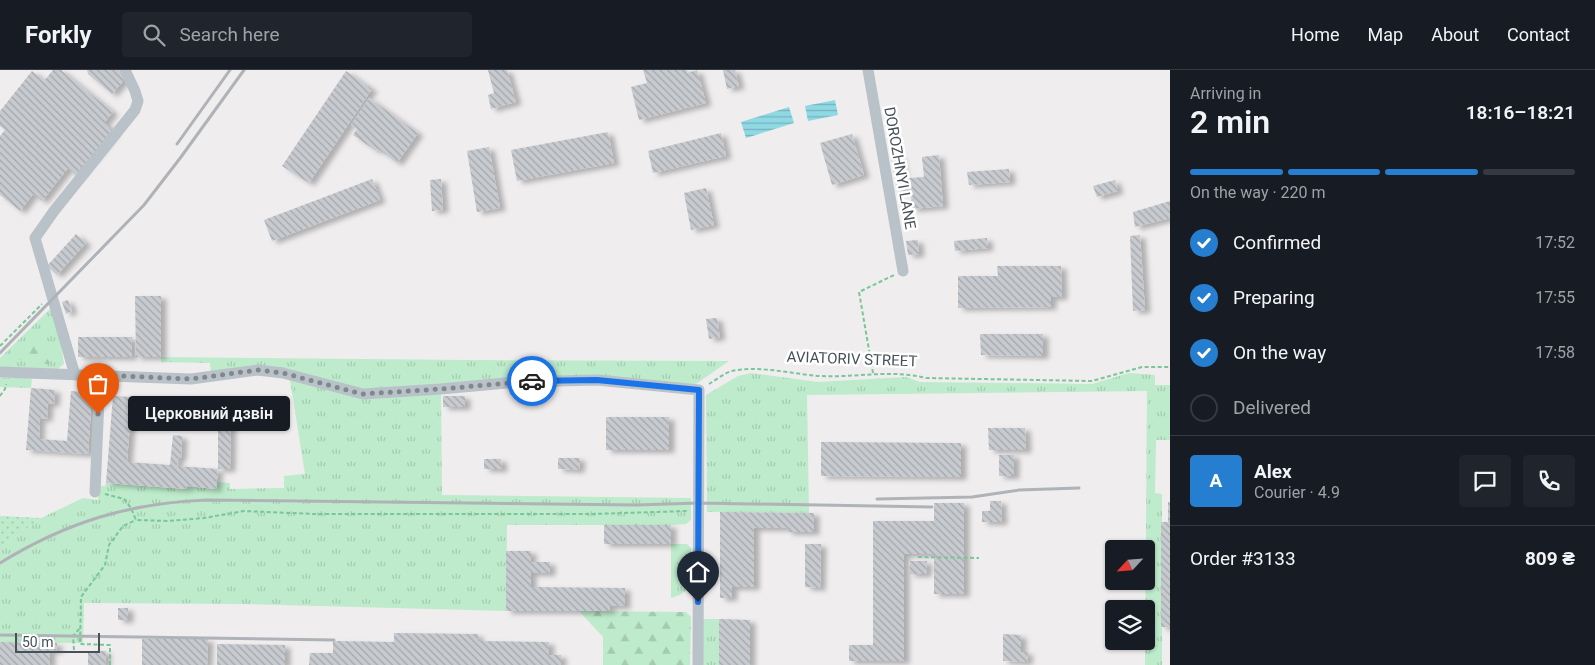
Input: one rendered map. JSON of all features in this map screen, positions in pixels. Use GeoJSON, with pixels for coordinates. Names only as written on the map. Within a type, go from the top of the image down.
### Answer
{"type":"FeatureCollection","features":[{"type":"Feature","properties":{"kind":"street"},"geometry":{"type":"LineString","coordinates":[[75,375],[35,238],[54,211],[135,110],[138,101],[126,70]]}},
{"type":"Feature","properties":{"kind":"street","name":"DOROZHNYI LANE"},"geometry":{"type":"LineString","coordinates":[[868,70],[903,271]]}},
{"type":"Feature","properties":{"kind":"street"},"geometry":{"type":"LineString","coordinates":[[0,372],[191,379],[258,370],[283,373],[362,394],[517,382],[597,380],[699,390],[698,665]]}},
{"type":"Feature","properties":{"kind":"street"},"geometry":{"type":"LineString","coordinates":[[95,492],[100,375]]}},
{"type":"Feature","properties":{"kind":"path"},"geometry":{"type":"LineString","coordinates":[[873,373],[859,292],[903,271]]}},
{"type":"Feature","properties":{"kind":"path"},"geometry":{"type":"LineString","coordinates":[[0,346],[52,294]]}},
{"type":"Feature","properties":{"kind":"path","name":"AVIATORIV STREET"},"geometry":{"type":"LineString","coordinates":[[699,390],[730,371],[750,369],[821,376],[873,373],[912,374],[926,378],[1092,381],[1142,367],[1170,367]]}},
{"type":"Feature","properties":{"kind":"path"},"geometry":{"type":"LineString","coordinates":[[95,492],[124,499],[131,508],[136,520]]}},
{"type":"Feature","properties":{"kind":"path"},"geometry":{"type":"LineString","coordinates":[[110,665],[110,645],[80,644],[81,597],[104,565],[108,544],[123,526],[136,520],[168,521],[204,518],[244,511],[315,514],[592,514],[698,510]]}},
{"type":"Feature","properties":{"kind":"path"},"geometry":{"type":"LineString","coordinates":[[918,557],[979,558]]}},
{"type":"Feature","properties":{"kind":"path"},"geometry":{"type":"LineString","coordinates":[[74,650],[73,636],[80,628]]}},
{"type":"Feature","properties":{"kind":"green space"},"geometry":{"type":"Polygon","coordinates":[[[52,307],[58,327],[64,364],[56,370],[0,369],[0,358],[52,307]]]}},
{"type":"Feature","properties":{"kind":"green space"},"geometry":{"type":"Polygon","coordinates":[[[30,342],[47,352],[50,364],[25,359],[1,363],[14,350],[30,342]]]}},
{"type":"Feature","properties":{"kind":"green space"},"geometry":{"type":"Polygon","coordinates":[[[161,357],[729,361],[696,384],[441,385],[363,390],[285,368],[211,374],[210,363],[161,362],[161,357]]]}},
{"type":"Feature","properties":{"kind":"green space"},"geometry":{"type":"Polygon","coordinates":[[[751,373],[818,382],[906,377],[920,382],[1092,384],[1129,373],[1155,375],[1155,385],[1170,385],[1170,440],[1156,440],[1155,493],[1162,494],[1162,665],[1145,665],[1145,650],[1155,650],[1155,600],[1145,600],[1146,590],[1155,590],[1155,540],[1146,540],[1147,391],[807,395],[809,513],[707,512],[706,395],[738,376],[751,373]]]}},
{"type":"Feature","properties":{"kind":"green space"},"geometry":{"type":"Polygon","coordinates":[[[0,378],[32,378],[31,388],[0,387],[0,378]]]}},
{"type":"Feature","properties":{"kind":"green space"},"geometry":{"type":"Polygon","coordinates":[[[290,380],[361,398],[441,393],[442,495],[691,498],[691,520],[686,524],[671,525],[507,525],[506,611],[245,604],[84,603],[83,643],[0,642],[0,548],[41,518],[83,498],[98,500],[99,486],[105,486],[106,483],[186,489],[187,486],[216,489],[217,482],[230,483],[230,489],[284,488],[284,476],[305,474],[290,380]]]}},
{"type":"Feature","properties":{"kind":"green space"},"geometry":{"type":"Polygon","coordinates":[[[0,516],[41,518],[0,548],[0,516]]]}},
{"type":"Feature","properties":{"kind":"green space"},"geometry":{"type":"Polygon","coordinates":[[[671,544],[687,544],[691,548],[691,587],[680,595],[671,598],[671,544]]]}},
{"type":"Feature","properties":{"kind":"green space"},"geometry":{"type":"Polygon","coordinates":[[[579,611],[686,612],[691,617],[690,665],[603,665],[603,637],[579,611]]]}},
{"type":"Feature","properties":{"kind":"green space"},"geometry":{"type":"Polygon","coordinates":[[[703,619],[719,619],[719,665],[703,665],[703,619]]]}},
{"type":"Feature","properties":{"kind":"water"},"geometry":{"type":"Polygon","coordinates":[[[835,100],[838,115],[808,121],[805,106],[835,100]]]}},
{"type":"Feature","properties":{"kind":"water"},"geometry":{"type":"Polygon","coordinates":[[[789,107],[794,123],[746,138],[741,122],[789,107]]]}},
{"type":"Feature","properties":{"kind":"building"},"geometry":{"type":"Polygon","coordinates":[[[53,70],[61,70],[113,112],[104,123],[114,131],[77,176],[68,168],[42,201],[33,194],[20,211],[0,195],[0,136],[5,130],[0,126],[0,111],[32,71],[44,81],[53,70]]]}},
{"type":"Feature","properties":{"kind":"building"},"geometry":{"type":"Polygon","coordinates":[[[87,70],[119,70],[124,80],[112,94],[88,74],[87,70]]]}},
{"type":"Feature","properties":{"kind":"building"},"geometry":{"type":"Polygon","coordinates":[[[488,70],[507,70],[516,102],[491,109],[488,95],[494,93],[488,70]]]}},
{"type":"Feature","properties":{"kind":"building"},"geometry":{"type":"Polygon","coordinates":[[[643,70],[687,70],[687,73],[697,70],[706,103],[639,120],[631,87],[647,83],[643,70]]]}},
{"type":"Feature","properties":{"kind":"building"},"geometry":{"type":"Polygon","coordinates":[[[723,70],[735,70],[739,86],[727,89],[723,70]]]}},
{"type":"Feature","properties":{"kind":"building"},"geometry":{"type":"Polygon","coordinates":[[[346,71],[372,89],[309,183],[282,166],[346,71]]]}},
{"type":"Feature","properties":{"kind":"building"},"geometry":{"type":"Polygon","coordinates":[[[369,98],[418,133],[397,163],[378,149],[376,151],[353,135],[357,129],[351,125],[369,98]]]}},
{"type":"Feature","properties":{"kind":"building"},"geometry":{"type":"Polygon","coordinates":[[[608,132],[614,163],[517,181],[511,150],[608,132]]]}},
{"type":"Feature","properties":{"kind":"building"},"geometry":{"type":"Polygon","coordinates":[[[721,133],[726,156],[653,173],[648,151],[721,133]]]}},
{"type":"Feature","properties":{"kind":"building"},"geometry":{"type":"Polygon","coordinates":[[[852,134],[864,175],[832,185],[820,143],[852,134]]]}},
{"type":"Feature","properties":{"kind":"building"},"geometry":{"type":"Polygon","coordinates":[[[489,147],[500,208],[477,212],[467,151],[489,147]]]}},
{"type":"Feature","properties":{"kind":"building"},"geometry":{"type":"Polygon","coordinates":[[[939,155],[943,206],[912,209],[910,178],[924,177],[922,157],[939,155]]]}},
{"type":"Feature","properties":{"kind":"building"},"geometry":{"type":"Polygon","coordinates":[[[900,156],[905,189],[897,190],[891,158],[900,156]]]}},
{"type":"Feature","properties":{"kind":"building"},"geometry":{"type":"Polygon","coordinates":[[[1009,169],[1010,182],[969,185],[967,172],[1009,169]]]}},
{"type":"Feature","properties":{"kind":"building"},"geometry":{"type":"Polygon","coordinates":[[[372,179],[380,200],[272,241],[264,220],[372,179]]]}},
{"type":"Feature","properties":{"kind":"building"},"geometry":{"type":"Polygon","coordinates":[[[441,179],[443,210],[432,211],[430,180],[441,179]]]}},
{"type":"Feature","properties":{"kind":"building"},"geometry":{"type":"Polygon","coordinates":[[[1115,180],[1118,191],[1097,197],[1093,186],[1115,180]]]}},
{"type":"Feature","properties":{"kind":"building"},"geometry":{"type":"Polygon","coordinates":[[[706,188],[714,225],[691,230],[684,193],[706,188]]]}},
{"type":"Feature","properties":{"kind":"building"},"geometry":{"type":"Polygon","coordinates":[[[1170,201],[1170,218],[1135,227],[1133,212],[1170,201]]]}},
{"type":"Feature","properties":{"kind":"building"},"geometry":{"type":"Polygon","coordinates":[[[76,234],[86,243],[57,275],[47,266],[76,234]]]}},
{"type":"Feature","properties":{"kind":"building"},"geometry":{"type":"Polygon","coordinates":[[[1140,235],[1145,310],[1133,311],[1130,236],[1140,235]]]}},
{"type":"Feature","properties":{"kind":"building"},"geometry":{"type":"Polygon","coordinates":[[[987,238],[988,248],[955,251],[954,241],[987,238]]]}},
{"type":"Feature","properties":{"kind":"building"},"geometry":{"type":"Polygon","coordinates":[[[918,240],[919,254],[908,255],[906,241],[918,240]]]}},
{"type":"Feature","properties":{"kind":"building"},"geometry":{"type":"Polygon","coordinates":[[[997,266],[1061,266],[1062,297],[1051,297],[1051,307],[958,308],[958,276],[998,276],[997,266]]]}},
{"type":"Feature","properties":{"kind":"building"},"geometry":{"type":"Polygon","coordinates":[[[135,296],[161,296],[161,357],[136,357],[135,296]]]}},
{"type":"Feature","properties":{"kind":"building"},"geometry":{"type":"Polygon","coordinates":[[[68,300],[72,311],[66,314],[62,302],[68,300]]]}},
{"type":"Feature","properties":{"kind":"building"},"geometry":{"type":"Polygon","coordinates":[[[717,318],[720,337],[709,339],[706,319],[717,318]]]}},
{"type":"Feature","properties":{"kind":"building"},"geometry":{"type":"Polygon","coordinates":[[[980,334],[1043,334],[1043,356],[981,355],[980,334]]]}},
{"type":"Feature","properties":{"kind":"building"},"geometry":{"type":"Polygon","coordinates":[[[78,337],[132,337],[132,357],[78,357],[78,337]]]}},
{"type":"Feature","properties":{"kind":"building"},"geometry":{"type":"Polygon","coordinates":[[[31,388],[55,390],[54,404],[48,403],[47,419],[40,418],[39,439],[67,441],[71,391],[92,393],[88,454],[26,450],[31,388]]]}},
{"type":"Feature","properties":{"kind":"building"},"geometry":{"type":"Polygon","coordinates":[[[113,396],[132,397],[127,462],[170,465],[173,435],[182,436],[181,458],[178,458],[177,466],[218,469],[216,489],[187,486],[187,489],[106,483],[113,396]]]}},
{"type":"Feature","properties":{"kind":"building"},"geometry":{"type":"Polygon","coordinates":[[[443,396],[465,396],[465,407],[443,407],[443,396]]]}},
{"type":"Feature","properties":{"kind":"building"},"geometry":{"type":"Polygon","coordinates":[[[195,405],[224,405],[224,415],[231,415],[230,469],[218,469],[218,412],[195,411],[195,405]]]}},
{"type":"Feature","properties":{"kind":"building"},"geometry":{"type":"Polygon","coordinates":[[[606,417],[669,417],[669,450],[606,450],[606,417]]]}},
{"type":"Feature","properties":{"kind":"building"},"geometry":{"type":"Polygon","coordinates":[[[988,428],[1025,428],[1026,450],[989,450],[988,428]]]}},
{"type":"Feature","properties":{"kind":"building"},"geometry":{"type":"Polygon","coordinates":[[[821,442],[961,443],[961,477],[821,476],[821,442]]]}},
{"type":"Feature","properties":{"kind":"building"},"geometry":{"type":"Polygon","coordinates":[[[999,455],[1014,455],[1014,476],[999,476],[999,455]]]}},
{"type":"Feature","properties":{"kind":"building"},"geometry":{"type":"Polygon","coordinates":[[[558,458],[580,458],[579,470],[558,469],[558,458]]]}},
{"type":"Feature","properties":{"kind":"building"},"geometry":{"type":"Polygon","coordinates":[[[484,459],[501,459],[502,469],[484,469],[484,459]]]}},
{"type":"Feature","properties":{"kind":"building"},"geometry":{"type":"Polygon","coordinates":[[[990,501],[1001,501],[1002,522],[982,522],[982,511],[990,511],[990,501]]]}},
{"type":"Feature","properties":{"kind":"building"},"geometry":{"type":"Polygon","coordinates":[[[1168,502],[1170,502],[1170,627],[1161,627],[1161,522],[1168,522],[1168,502]]]}},
{"type":"Feature","properties":{"kind":"building"},"geometry":{"type":"Polygon","coordinates":[[[934,503],[964,503],[964,594],[934,594],[934,554],[904,554],[904,661],[849,661],[849,645],[873,645],[873,521],[934,521],[934,503]]]}},
{"type":"Feature","properties":{"kind":"building"},"geometry":{"type":"Polygon","coordinates":[[[720,512],[814,513],[814,532],[787,532],[787,528],[754,528],[754,587],[732,587],[732,598],[720,598],[720,512]]]}},
{"type":"Feature","properties":{"kind":"building"},"geometry":{"type":"Polygon","coordinates":[[[604,525],[671,525],[671,544],[604,544],[604,525]]]}},
{"type":"Feature","properties":{"kind":"building"},"geometry":{"type":"Polygon","coordinates":[[[805,544],[821,544],[820,588],[805,587],[805,544]]]}},
{"type":"Feature","properties":{"kind":"building"},"geometry":{"type":"Polygon","coordinates":[[[506,551],[531,551],[531,562],[550,562],[550,573],[531,573],[531,587],[625,588],[625,606],[610,606],[610,611],[506,611],[506,551]]]}},
{"type":"Feature","properties":{"kind":"building"},"geometry":{"type":"Polygon","coordinates":[[[910,561],[927,561],[926,574],[909,574],[910,561]]]}},
{"type":"Feature","properties":{"kind":"building"},"geometry":{"type":"Polygon","coordinates":[[[118,608],[128,608],[128,620],[118,620],[118,608]]]}},
{"type":"Feature","properties":{"kind":"building"},"geometry":{"type":"Polygon","coordinates":[[[719,619],[750,620],[750,665],[719,665],[719,619]]]}},
{"type":"Feature","properties":{"kind":"building"},"geometry":{"type":"Polygon","coordinates":[[[394,633],[478,634],[478,641],[549,642],[549,655],[561,655],[561,665],[309,665],[310,653],[333,653],[333,641],[394,642],[394,633]]]}},
{"type":"Feature","properties":{"kind":"building"},"geometry":{"type":"Polygon","coordinates":[[[1003,634],[1021,635],[1021,652],[1028,652],[1027,662],[1003,661],[1003,634]]]}},
{"type":"Feature","properties":{"kind":"building"},"geometry":{"type":"Polygon","coordinates":[[[142,639],[208,639],[207,665],[142,665],[142,639]]]}},
{"type":"Feature","properties":{"kind":"building"},"geometry":{"type":"Polygon","coordinates":[[[0,642],[57,643],[57,651],[50,650],[50,665],[0,665],[0,642]]]}},
{"type":"Feature","properties":{"kind":"building"},"geometry":{"type":"Polygon","coordinates":[[[217,644],[285,645],[285,665],[217,665],[217,644]]]}},
{"type":"Feature","properties":{"kind":"building"},"geometry":{"type":"Polygon","coordinates":[[[88,651],[106,651],[105,665],[88,665],[88,651]]]}},
{"type":"Feature","properties":{"kind":"railway"},"geometry":{"type":"LineString","coordinates":[[177,144],[230,70]]}},
{"type":"Feature","properties":{"kind":"railway"},"geometry":{"type":"LineString","coordinates":[[0,353],[144,205],[244,70]]}},
{"type":"Feature","properties":{"kind":"railway"},"geometry":{"type":"LineString","coordinates":[[877,499],[972,497],[1019,490],[1079,488]]}},
{"type":"Feature","properties":{"kind":"railway"},"geometry":{"type":"LineString","coordinates":[[0,563],[50,536],[99,517],[151,505],[207,500],[637,505],[698,503],[932,507]]}},
{"type":"Feature","properties":{"kind":"railway"},"geometry":{"type":"LineString","coordinates":[[0,635],[334,640]]}},
{"type":"Feature","properties":{"kind":"way so far"},"geometry":{"type":"LineString","coordinates":[[98,414],[100,375],[191,379],[258,370],[283,373],[362,394],[532,381]]}},
{"type":"Feature","properties":{"kind":"place","name":"Церковний дзвін"},"geometry":{"type":"Point","coordinates":[98,414]}},
{"type":"Feature","properties":{"kind":"route"},"geometry":{"type":"LineString","coordinates":[[532,381],[597,380],[699,390],[698,602]]}}]}
